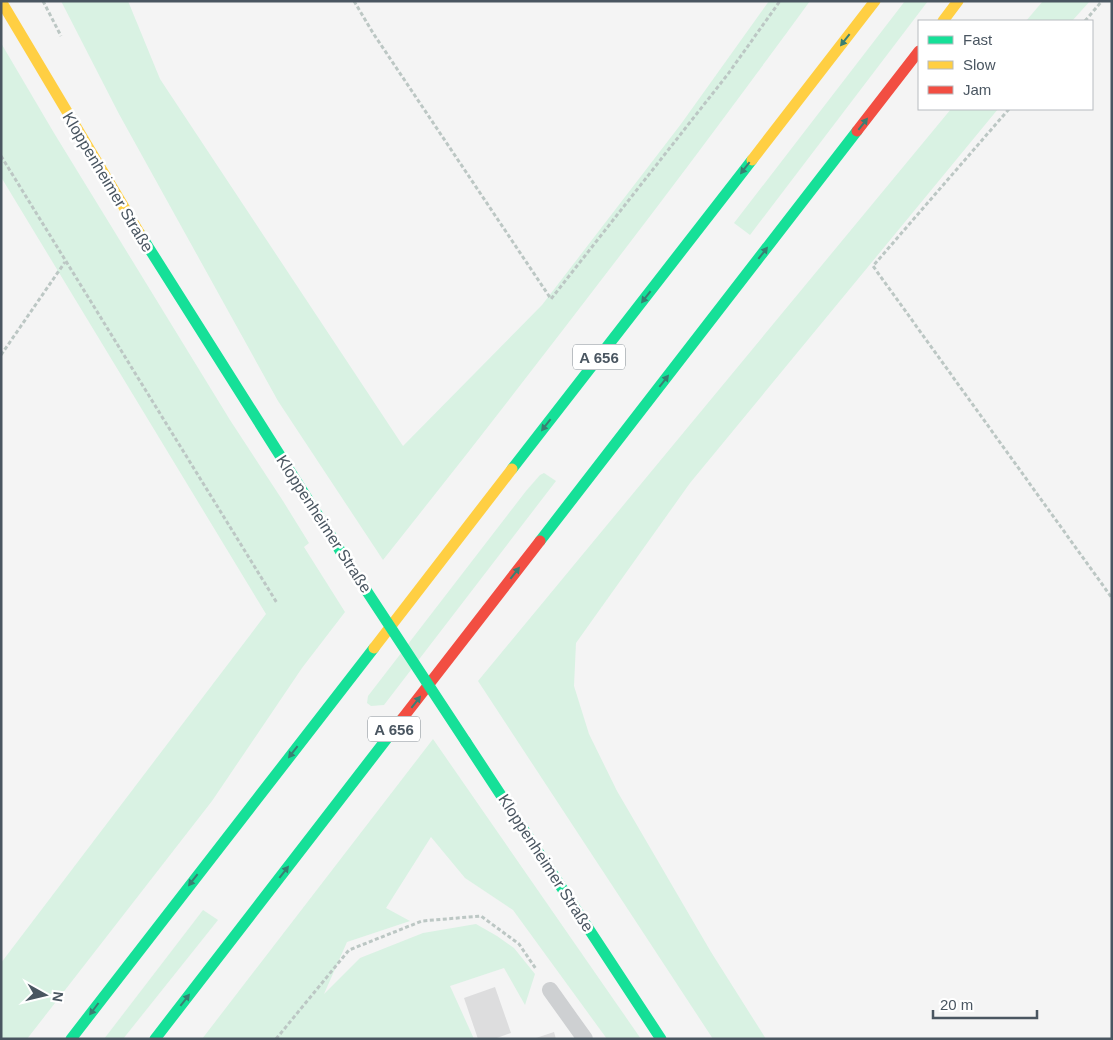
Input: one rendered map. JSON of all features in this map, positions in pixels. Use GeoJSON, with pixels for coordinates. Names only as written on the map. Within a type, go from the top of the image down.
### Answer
{"type":"FeatureCollection","features":[{"type":"Feature","properties":{"kind":"main road","name":"A 656"},"geometry":{"type":"LineString","coordinates":[[71,1039],[874,1]]}},
{"type":"Feature","properties":{"kind":"main road"},"geometry":{"type":"LineString","coordinates":[[944,20],[958,1]]}},
{"type":"Feature","properties":{"kind":"main road","name":"Kloppenheimer Straße"},"geometry":{"type":"LineString","coordinates":[[1,2],[186,310],[341,552],[661,1039]]}},
{"type":"Feature","properties":{"kind":"main road","name":"A 656"},"geometry":{"type":"LineString","coordinates":[[155,1039],[918,52]]}},
{"type":"Feature","properties":{"kind":"lane"},"geometry":{"type":"LineString","coordinates":[[550,990],[585,1039]]}},
{"type":"Feature","properties":{"kind":"path"},"geometry":{"type":"LineString","coordinates":[[354,1],[378,41],[552,299],[728,74],[780,1]]}},
{"type":"Feature","properties":{"kind":"path"},"geometry":{"type":"LineString","coordinates":[[1086,20],[1102,1]]}},
{"type":"Feature","properties":{"kind":"path"},"geometry":{"type":"LineString","coordinates":[[1008,110],[873,266],[1112,598]]}},
{"type":"Feature","properties":{"kind":"path"},"geometry":{"type":"LineString","coordinates":[[1,156],[276,603]]}},
{"type":"Feature","properties":{"kind":"path"},"geometry":{"type":"LineString","coordinates":[[1,355],[66,262]]}},
{"type":"Feature","properties":{"kind":"path"},"geometry":{"type":"LineString","coordinates":[[276,1039],[349,950],[422,921],[481,916],[519,944],[550,990]]}},
{"type":"Feature","properties":{"kind":"green space"},"geometry":{"type":"Polygon","coordinates":[[[61,1],[128,1],[160,79],[403,446],[542,305],[681,124],[769,1],[810,1],[600,282],[383,560],[278,401],[119,114],[61,1]]]}},
{"type":"Feature","properties":{"kind":"green space"},"geometry":{"type":"Polygon","coordinates":[[[905,1],[928,1],[750,235],[734,223],[905,1]]]}},
{"type":"Feature","properties":{"kind":"green space"},"geometry":{"type":"Polygon","coordinates":[[[1043,1],[1090,1],[1073,20],[1027,20],[1043,1]]]}},
{"type":"Feature","properties":{"kind":"green space"},"geometry":{"type":"Polygon","coordinates":[[[1,43],[230,420],[309,543],[304,547],[345,612],[302,668],[212,801],[27,1039],[1,1039],[1,963],[266,614],[1,177],[1,43]]]}},
{"type":"Feature","properties":{"kind":"green space"},"geometry":{"type":"Polygon","coordinates":[[[950,110],[997,110],[690,483],[576,643],[574,686],[589,734],[617,791],[711,952],[766,1039],[713,1039],[478,681],[950,110]]]}},
{"type":"Feature","properties":{"kind":"green space"},"geometry":{"type":"Polygon","coordinates":[[[544,473],[556,481],[384,705],[371,706],[367,703],[368,696],[526,491],[544,473]]]}},
{"type":"Feature","properties":{"kind":"green space"},"geometry":{"type":"Polygon","coordinates":[[[433,739],[641,1039],[607,1039],[513,910],[465,878],[431,837],[386,908],[410,921],[347,942],[324,994],[360,958],[423,933],[476,924],[514,948],[535,974],[525,1005],[504,968],[450,986],[474,1039],[202,1039],[433,739]]]}},
{"type":"Feature","properties":{"kind":"green space"},"geometry":{"type":"Polygon","coordinates":[[[203,910],[218,920],[123,1039],[104,1039],[203,910]]]}},
{"type":"Feature","properties":{"kind":"building"},"geometry":{"type":"Polygon","coordinates":[[[495,987],[511,1033],[494,1039],[478,1039],[464,998],[495,987]]]}},
{"type":"Feature","properties":{"kind":"building"},"geometry":{"type":"Polygon","coordinates":[[[554,1032],[556,1039],[536,1039],[536,1038],[554,1032]]]}},
{"type":"Feature","properties":{"kind":"traffic: fast"},"geometry":{"type":"LineString","coordinates":[[540,541],[857,131]]}},
{"type":"Feature","properties":{"kind":"traffic: fast"},"geometry":{"type":"LineString","coordinates":[[512,469],[752,160]]}},
{"type":"Feature","properties":{"kind":"traffic: fast"},"geometry":{"type":"LineString","coordinates":[[140,234],[341,552]]}},
{"type":"Feature","properties":{"kind":"traffic: fast"},"geometry":{"type":"LineString","coordinates":[[341,552],[466,742]]}},
{"type":"Feature","properties":{"kind":"traffic: fast"},"geometry":{"type":"LineString","coordinates":[[71,1039],[374,648]]}},
{"type":"Feature","properties":{"kind":"traffic: fast"},"geometry":{"type":"LineString","coordinates":[[155,1039],[402,719]]}},
{"type":"Feature","properties":{"kind":"traffic: fast"},"geometry":{"type":"LineString","coordinates":[[466,742],[661,1039]]}},
{"type":"Feature","properties":{"kind":"traffic: slow"},"geometry":{"type":"LineString","coordinates":[[1,1],[140,234]]}},
{"type":"Feature","properties":{"kind":"traffic: slow"},"geometry":{"type":"LineString","coordinates":[[752,160],[875,1]]}},
{"type":"Feature","properties":{"kind":"traffic: slow"},"geometry":{"type":"LineString","coordinates":[[944,20],[958,1]]}},
{"type":"Feature","properties":{"kind":"traffic: slow"},"geometry":{"type":"LineString","coordinates":[[374,648],[512,469]]}},
{"type":"Feature","properties":{"kind":"traffic: jam"},"geometry":{"type":"LineString","coordinates":[[857,131],[918,52]]}},
{"type":"Feature","properties":{"kind":"traffic: jam"},"geometry":{"type":"LineString","coordinates":[[402,719],[540,541]]}}]}
